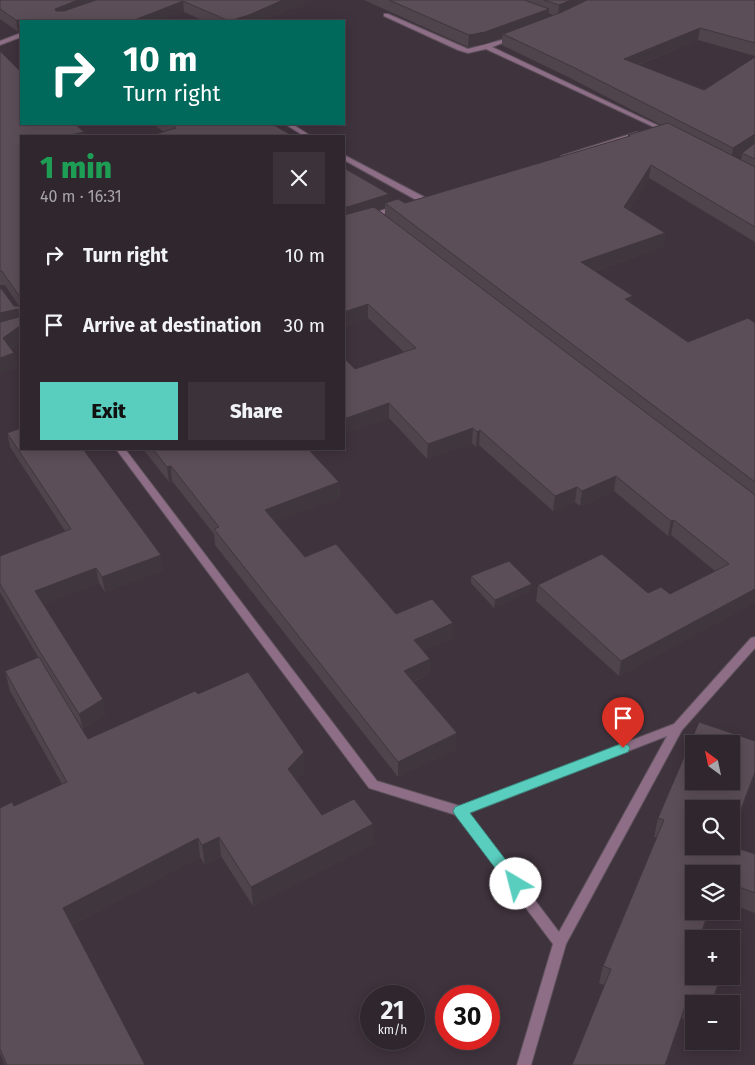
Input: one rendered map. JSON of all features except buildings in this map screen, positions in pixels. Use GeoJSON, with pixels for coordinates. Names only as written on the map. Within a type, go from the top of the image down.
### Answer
{"type":"FeatureCollection","features":[{"type":"Feature","properties":{"kind":"street"},"geometry":{"type":"LineString","coordinates":[[386,15],[468,51],[487,47],[522,34]]}},
{"type":"Feature","properties":{"kind":"street"},"geometry":{"type":"LineString","coordinates":[[0,43],[20,35]]}},
{"type":"Feature","properties":{"kind":"street"},"geometry":{"type":"LineString","coordinates":[[487,47],[666,131]]}},
{"type":"Feature","properties":{"kind":"street"},"geometry":{"type":"LineString","coordinates":[[290,125],[306,135]]}},
{"type":"Feature","properties":{"kind":"street"},"geometry":{"type":"LineString","coordinates":[[555,159],[658,127]]}},
{"type":"Feature","properties":{"kind":"street"},"geometry":{"type":"LineString","coordinates":[[345,158],[423,200]]}},
{"type":"Feature","properties":{"kind":"street"},"geometry":{"type":"LineString","coordinates":[[415,202],[433,197]]}},
{"type":"Feature","properties":{"kind":"street"},"geometry":{"type":"LineString","coordinates":[[345,224],[407,205]]}},
{"type":"Feature","properties":{"kind":"street"},"geometry":{"type":"LineString","coordinates":[[375,215],[382,221]]}},
{"type":"Feature","properties":{"kind":"street"},"geometry":{"type":"LineString","coordinates":[[121,450],[374,786],[460,811],[560,943]]}},
{"type":"Feature","properties":{"kind":"street"},"geometry":{"type":"LineString","coordinates":[[524,1065],[560,943],[678,727],[755,640]]}},
{"type":"Feature","properties":{"kind":"street"},"geometry":{"type":"LineString","coordinates":[[460,811],[678,727]]}},
{"type":"Feature","properties":{"kind":"route"},"geometry":{"type":"LineString","coordinates":[[516,884],[460,811],[623,748]]}}]}
